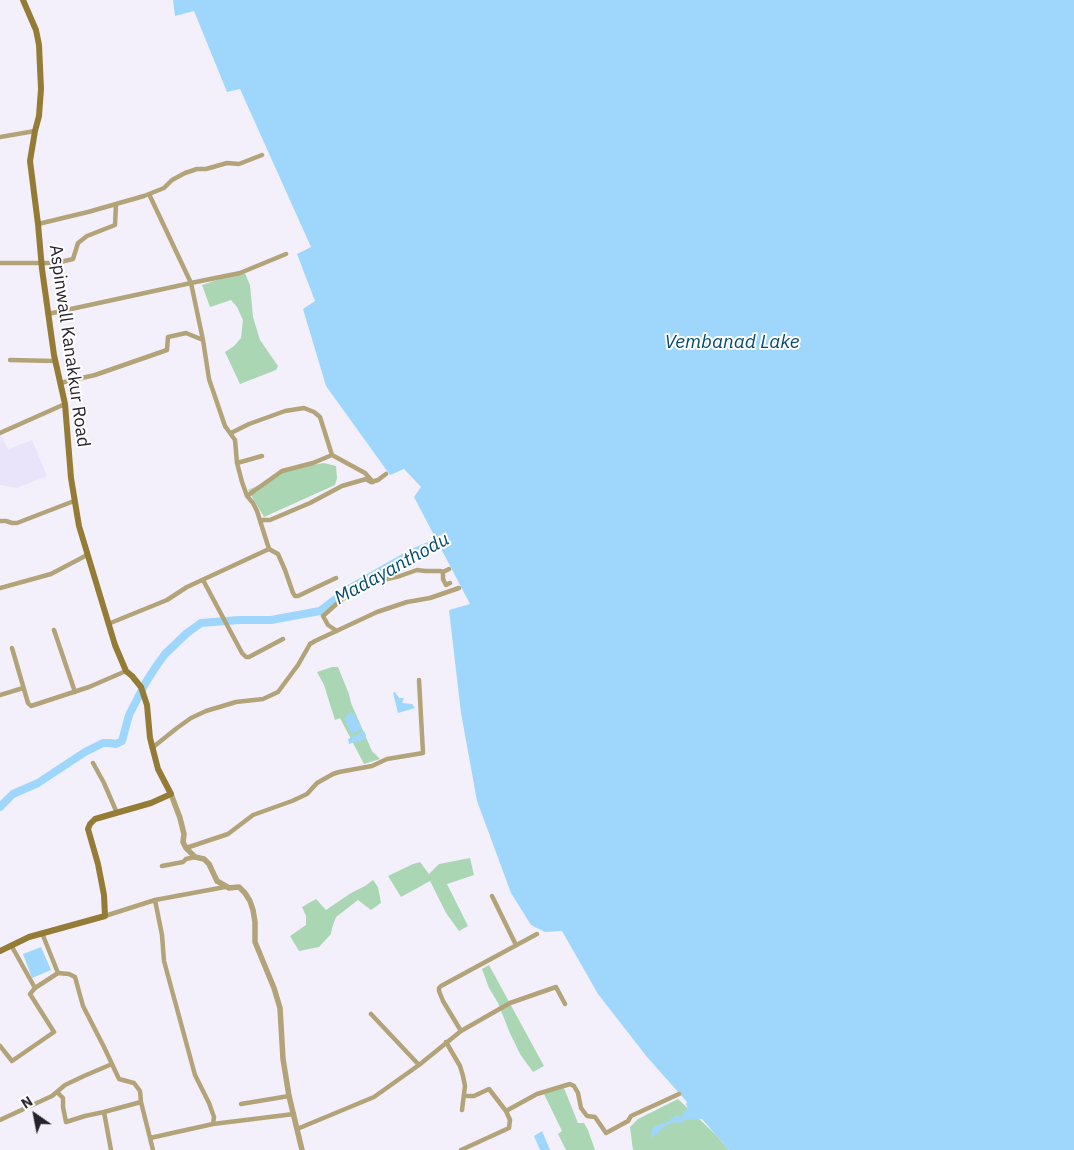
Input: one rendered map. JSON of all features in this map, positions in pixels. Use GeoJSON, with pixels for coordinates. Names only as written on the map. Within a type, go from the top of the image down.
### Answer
{"type":"FeatureCollection","features":[{"type":"Feature","properties":{"kind":"main road","name":"Aspinwall Kanakkur Road"},"geometry":{"type":"LineString","coordinates":[[23,0],[36,30],[39,44],[42,89],[40,116],[35,131],[30,161],[48,314],[55,361],[65,404],[74,501],[87,555],[108,624],[126,671],[141,687],[147,705],[152,748]]}},
{"type":"Feature","properties":{"kind":"main road"},"geometry":{"type":"LineString","coordinates":[[0,951],[29,937],[105,916],[104,896],[98,864],[88,829],[95,820],[152,803],[171,794],[158,769],[152,748]]}},
{"type":"Feature","properties":{"kind":"street"},"geometry":{"type":"LineString","coordinates":[[0,136],[35,131]]}},
{"type":"Feature","properties":{"kind":"street"},"geometry":{"type":"LineString","coordinates":[[38,224],[149,194],[164,188],[172,180],[185,173],[197,169],[206,169],[227,163],[239,164],[262,155]]}},
{"type":"Feature","properties":{"kind":"street"},"geometry":{"type":"LineString","coordinates":[[149,194],[192,283],[209,379],[225,426],[235,440],[237,462],[242,482],[260,520],[269,549],[278,554],[295,596],[336,578]]}},
{"type":"Feature","properties":{"kind":"street"},"geometry":{"type":"LineString","coordinates":[[0,262],[56,263],[73,259],[78,243],[87,236],[115,224],[116,204]]}},
{"type":"Feature","properties":{"kind":"street"},"geometry":{"type":"LineString","coordinates":[[48,314],[240,273],[286,254]]}},
{"type":"Feature","properties":{"kind":"street"},"geometry":{"type":"LineString","coordinates":[[60,383],[95,375],[167,350],[168,337],[186,333],[203,340]]}},
{"type":"Feature","properties":{"kind":"street"},"geometry":{"type":"LineString","coordinates":[[10,360],[55,361]]}},
{"type":"Feature","properties":{"kind":"street"},"geometry":{"type":"LineString","coordinates":[[0,433],[65,404]]}},
{"type":"Feature","properties":{"kind":"street"},"geometry":{"type":"LineString","coordinates":[[230,433],[285,411],[304,408],[314,412],[320,418],[332,455],[365,473],[373,482]]}},
{"type":"Feature","properties":{"kind":"street"},"geometry":{"type":"LineString","coordinates":[[247,496],[282,471],[332,455]]}},
{"type":"Feature","properties":{"kind":"street"},"geometry":{"type":"LineString","coordinates":[[237,462],[262,456]]}},
{"type":"Feature","properties":{"kind":"street"},"geometry":{"type":"LineString","coordinates":[[260,520],[270,520],[349,484],[366,479],[373,482],[386,474]]}},
{"type":"Feature","properties":{"kind":"street"},"geometry":{"type":"LineString","coordinates":[[0,521],[12,524],[17,523],[74,501]]}},
{"type":"Feature","properties":{"kind":"street"},"geometry":{"type":"LineString","coordinates":[[108,624],[167,600],[187,587],[269,549]]}},
{"type":"Feature","properties":{"kind":"street"},"geometry":{"type":"LineString","coordinates":[[0,588],[51,574],[87,555]]}},
{"type":"Feature","properties":{"kind":"street"},"geometry":{"type":"LineString","coordinates":[[337,631],[328,625],[324,616],[341,600],[374,582],[417,570],[444,572],[449,569]]}},
{"type":"Feature","properties":{"kind":"street"},"geometry":{"type":"LineString","coordinates":[[444,572],[443,579],[446,584],[450,584]]}},
{"type":"Feature","properties":{"kind":"street"},"geometry":{"type":"LineString","coordinates":[[203,580],[242,653],[246,656],[283,639]]}},
{"type":"Feature","properties":{"kind":"street"},"geometry":{"type":"LineString","coordinates":[[152,748],[177,728],[206,711],[236,702],[264,699],[272,696],[278,692],[291,676],[310,644],[377,612],[459,588]]}},
{"type":"Feature","properties":{"kind":"street"},"geometry":{"type":"LineString","coordinates":[[54,630],[74,692]]}},
{"type":"Feature","properties":{"kind":"street"},"geometry":{"type":"LineString","coordinates":[[12,648],[23,688],[28,703],[31,706],[74,692],[126,671]]}},
{"type":"Feature","properties":{"kind":"street"},"geometry":{"type":"LineString","coordinates":[[162,866],[183,862],[187,853],[228,834],[252,815],[307,794],[317,783],[333,774],[372,766],[387,759],[423,753],[419,680]]}},
{"type":"Feature","properties":{"kind":"street"},"geometry":{"type":"LineString","coordinates":[[0,695],[23,688]]}},
{"type":"Feature","properties":{"kind":"street"},"geometry":{"type":"LineString","coordinates":[[93,763],[117,813]]}},
{"type":"Feature","properties":{"kind":"street"},"geometry":{"type":"LineString","coordinates":[[171,794],[180,818],[184,834],[183,842],[187,853],[204,859],[209,864],[217,881],[225,887]]}},
{"type":"Feature","properties":{"kind":"street"},"geometry":{"type":"LineString","coordinates":[[105,916],[155,900],[225,887],[239,887],[245,893],[253,910],[255,942],[280,1008],[283,1059],[289,1096],[302,1150]]}},
{"type":"Feature","properties":{"kind":"street"},"geometry":{"type":"LineString","coordinates":[[492,896],[516,945]]}},
{"type":"Feature","properties":{"kind":"street"},"geometry":{"type":"LineString","coordinates":[[155,900],[162,935],[164,961],[195,1075],[209,1103],[214,1117],[214,1124]]}},
{"type":"Feature","properties":{"kind":"street"},"geometry":{"type":"LineString","coordinates":[[42,933],[58,973]]}},
{"type":"Feature","properties":{"kind":"street"},"geometry":{"type":"LineString","coordinates":[[461,1031],[443,1000],[439,988],[536,934]]}},
{"type":"Feature","properties":{"kind":"street"},"geometry":{"type":"LineString","coordinates":[[11,945],[35,988]]}},
{"type":"Feature","properties":{"kind":"street"},"geometry":{"type":"LineString","coordinates":[[0,1046],[12,1061],[54,1032],[30,994],[35,988],[58,973],[69,974],[76,978],[83,1006],[119,1079],[134,1083],[140,1091],[153,1150]]}},
{"type":"Feature","properties":{"kind":"street"},"geometry":{"type":"LineString","coordinates":[[297,1129],[374,1097],[420,1065],[461,1031],[510,1003],[556,987],[565,1004]]}},
{"type":"Feature","properties":{"kind":"street"},"geometry":{"type":"LineString","coordinates":[[371,1014],[420,1065]]}},
{"type":"Feature","properties":{"kind":"street"},"geometry":{"type":"LineString","coordinates":[[446,1042],[460,1066],[463,1076],[465,1096],[462,1110]]}},
{"type":"Feature","properties":{"kind":"street"},"geometry":{"type":"LineString","coordinates":[[0,1120],[52,1096],[65,1085],[112,1064]]}},
{"type":"Feature","properties":{"kind":"street"},"geometry":{"type":"LineString","coordinates":[[506,1111],[538,1094],[570,1084],[574,1086],[578,1093],[581,1108],[586,1116],[595,1117],[606,1133],[628,1120],[631,1116],[679,1094]]}},
{"type":"Feature","properties":{"kind":"street"},"geometry":{"type":"LineString","coordinates":[[461,1150],[509,1128],[510,1120],[506,1111],[489,1089],[474,1096],[465,1096]]}},
{"type":"Feature","properties":{"kind":"street"},"geometry":{"type":"LineString","coordinates":[[57,1092],[64,1098],[66,1122],[141,1102]]}},
{"type":"Feature","properties":{"kind":"street"},"geometry":{"type":"LineString","coordinates":[[242,1104],[289,1096]]}},
{"type":"Feature","properties":{"kind":"street"},"geometry":{"type":"LineString","coordinates":[[104,1112],[110,1150]]}},
{"type":"Feature","properties":{"kind":"street"},"geometry":{"type":"LineString","coordinates":[[150,1138],[214,1124],[294,1114]]}},
{"type":"Feature","properties":{"kind":"shaded area"},"geometry":{"type":"Polygon","coordinates":[[[1,436],[8,449],[32,440],[47,476],[17,488],[0,485],[1,436]]]}},
{"type":"Feature","properties":{"kind":"green space"},"geometry":{"type":"Polygon","coordinates":[[[244,271],[250,285],[253,317],[260,340],[278,366],[276,370],[240,384],[225,352],[241,338],[243,320],[237,307],[231,300],[210,307],[202,285],[244,271]]]}},
{"type":"Feature","properties":{"kind":"green space"},"geometry":{"type":"Polygon","coordinates":[[[324,463],[336,466],[337,478],[335,485],[264,517],[248,490],[289,469],[324,463]]]}},
{"type":"Feature","properties":{"kind":"green space"},"geometry":{"type":"Polygon","coordinates":[[[338,667],[372,751],[380,759],[364,764],[340,718],[335,720],[324,685],[317,672],[338,667]]]}},
{"type":"Feature","properties":{"kind":"green space"},"geometry":{"type":"Polygon","coordinates":[[[470,858],[474,875],[447,884],[468,926],[459,931],[446,913],[430,881],[401,897],[388,876],[420,862],[429,874],[439,864],[470,858]]]}},
{"type":"Feature","properties":{"kind":"green space"},"geometry":{"type":"Polygon","coordinates":[[[373,880],[378,887],[381,903],[371,910],[358,900],[336,917],[331,934],[319,947],[299,951],[290,936],[306,925],[306,916],[302,907],[316,899],[326,910],[373,880]]]}},
{"type":"Feature","properties":{"kind":"green space"},"geometry":{"type":"Polygon","coordinates":[[[489,965],[544,1066],[533,1072],[520,1054],[498,1003],[489,988],[482,969],[489,965]]]}},
{"type":"Feature","properties":{"kind":"green space"},"geometry":{"type":"Polygon","coordinates":[[[564,1088],[578,1123],[584,1123],[595,1150],[566,1150],[558,1134],[562,1131],[544,1094],[564,1088]]]}},
{"type":"Feature","properties":{"kind":"green space"},"geometry":{"type":"Polygon","coordinates":[[[678,1099],[729,1150],[633,1150],[630,1127],[638,1119],[678,1099]]]}},
{"type":"Feature","properties":{"kind":"water","name":"Vembanad Lake"},"geometry":{"type":"Polygon","coordinates":[[[173,0],[1074,0],[1074,1150],[729,1150],[702,1119],[684,1120],[683,1123],[675,1122],[665,1126],[651,1138],[652,1129],[657,1125],[668,1122],[675,1115],[681,1117],[685,1110],[688,1109],[687,1102],[647,1057],[598,994],[562,931],[545,932],[531,925],[511,893],[477,801],[461,713],[449,610],[470,604],[414,497],[421,487],[404,469],[390,475],[326,386],[303,309],[315,301],[297,254],[311,247],[240,89],[227,92],[194,11],[175,16],[173,0]]]}},
{"type":"Feature","properties":{"kind":"water"},"geometry":{"type":"Polygon","coordinates":[[[395,692],[399,698],[404,698],[402,703],[412,704],[415,708],[398,713],[393,693],[395,692]]]}},
{"type":"Feature","properties":{"kind":"water"},"geometry":{"type":"Polygon","coordinates":[[[350,712],[354,714],[362,729],[352,734],[344,719],[350,712]]]}},
{"type":"Feature","properties":{"kind":"water"},"geometry":{"type":"Polygon","coordinates":[[[364,731],[366,739],[349,744],[348,739],[364,731]]]}},
{"type":"Feature","properties":{"kind":"water"},"geometry":{"type":"Polygon","coordinates":[[[41,947],[51,970],[32,978],[23,954],[41,947]]]}},
{"type":"Feature","properties":{"kind":"water"},"geometry":{"type":"Polygon","coordinates":[[[542,1131],[550,1150],[540,1150],[534,1136],[542,1131]]]}},
{"type":"Feature","properties":{"kind":"waterway","name":"Madayanthodu"},"geometry":{"type":"LineString","coordinates":[[0,807],[13,794],[38,783],[85,752],[103,743],[116,744],[122,741],[129,715],[155,668],[165,654],[187,633],[201,623],[271,620],[320,611],[349,589],[412,553],[446,539]]}}]}
